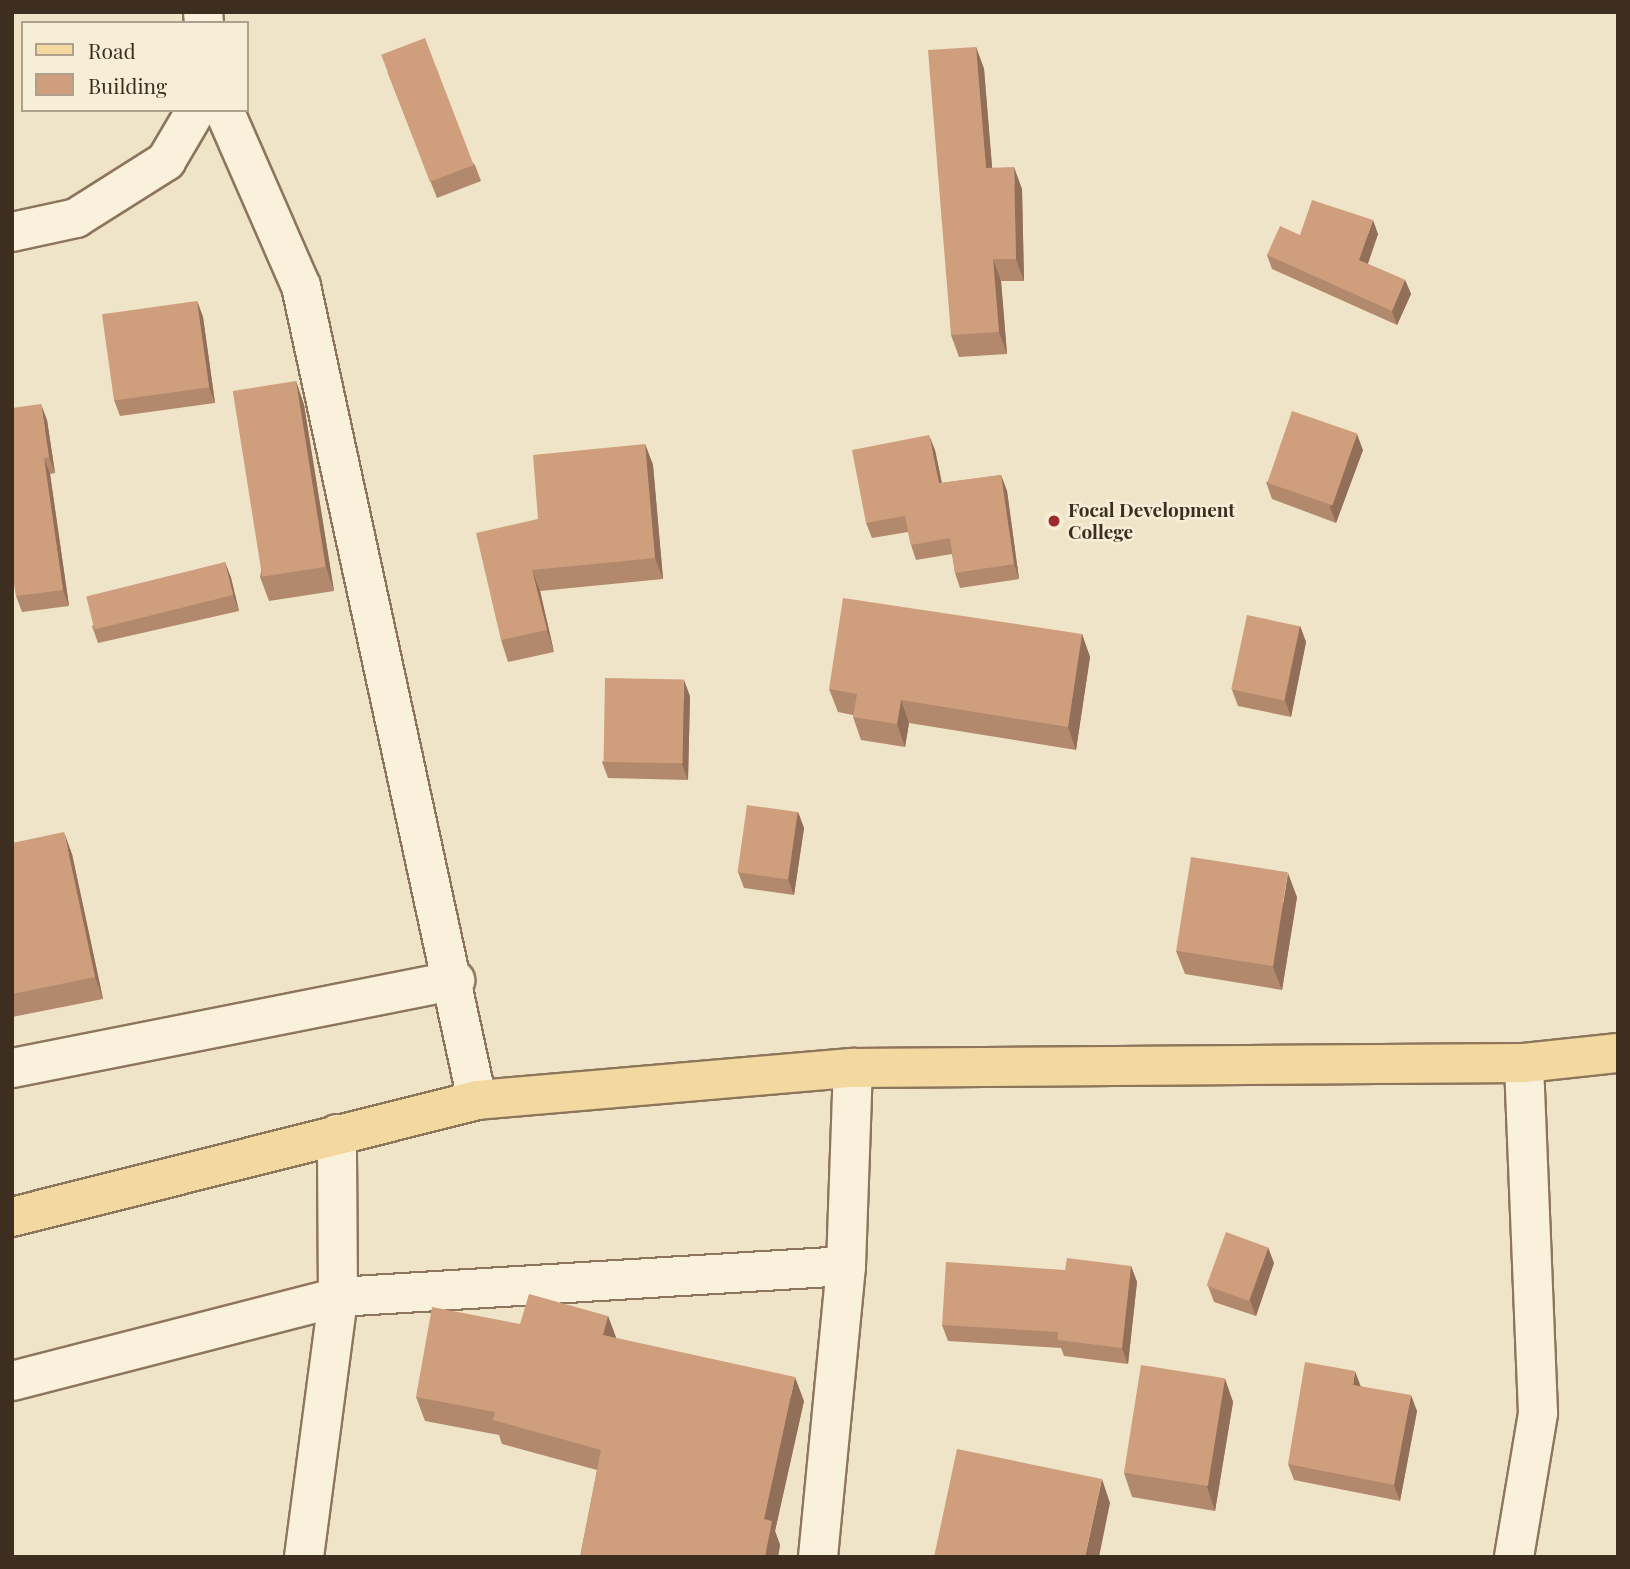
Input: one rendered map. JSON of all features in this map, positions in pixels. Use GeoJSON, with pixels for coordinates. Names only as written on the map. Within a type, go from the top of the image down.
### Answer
{"type":"FeatureCollection","features":[{"type":"Feature","properties":{"kind":"main road"},"geometry":{"type":"LineString","coordinates":[[12,1217],[477,1100],[853,1068],[1524,1063],[1618,1053]]}},
{"type":"Feature","properties":{"kind":"street"},"geometry":{"type":"LineString","coordinates":[[12,232],[76,218],[166,161],[196,112]]}},
{"type":"Feature","properties":{"kind":"street"},"geometry":{"type":"LineString","coordinates":[[225,112],[301,285],[455,980],[477,1100]]}},
{"type":"Feature","properties":{"kind":"street"},"geometry":{"type":"LineString","coordinates":[[12,1068],[455,980]]}},
{"type":"Feature","properties":{"kind":"street"},"geometry":{"type":"LineString","coordinates":[[1514,1557],[1538,1413],[1524,1063]]}},
{"type":"Feature","properties":{"kind":"street"},"geometry":{"type":"LineString","coordinates":[[818,1557],[846,1266],[853,1068]]}},
{"type":"Feature","properties":{"kind":"street"},"geometry":{"type":"LineString","coordinates":[[304,1557],[338,1297],[337,1134]]}},
{"type":"Feature","properties":{"kind":"street"},"geometry":{"type":"LineString","coordinates":[[12,1381],[338,1297],[846,1266]]}},
{"type":"Feature","properties":{"kind":"building"},"geometry":{"type":"Polygon","coordinates":[[[425,38],[474,165],[430,182],[381,55],[425,38]]]}},
{"type":"Feature","properties":{"kind":"building"},"geometry":{"type":"Polygon","coordinates":[[[976,47],[986,168],[1014,167],[1016,259],[993,259],[999,332],[951,335],[928,50],[976,47]]]}},
{"type":"Feature","properties":{"kind":"building"},"geometry":{"type":"Polygon","coordinates":[[[1312,200],[1373,220],[1359,260],[1405,280],[1392,311],[1267,255],[1280,226],[1300,235],[1312,200]]]}},
{"type":"Feature","properties":{"kind":"building"},"geometry":{"type":"Polygon","coordinates":[[[197,301],[209,387],[114,401],[102,314],[197,301]]]}},
{"type":"Feature","properties":{"kind":"building"},"geometry":{"type":"Polygon","coordinates":[[[296,381],[325,567],[262,577],[233,391],[296,381]]]}},
{"type":"Feature","properties":{"kind":"building"},"geometry":{"type":"Polygon","coordinates":[[[41,404],[49,457],[44,458],[63,590],[16,596],[12,572],[12,408],[41,404]]]}},
{"type":"Feature","properties":{"kind":"building"},"geometry":{"type":"Polygon","coordinates":[[[1292,411],[1357,433],[1332,505],[1267,483],[1292,411]]]}},
{"type":"Feature","properties":{"kind":"building"},"geometry":{"type":"Polygon","coordinates":[[[929,435],[939,483],[1001,475],[1014,564],[955,573],[950,538],[911,545],[905,516],[866,523],[852,450],[929,435]]]}},
{"type":"Feature","properties":{"kind":"building"},"geometry":{"type":"Polygon","coordinates":[[[645,444],[655,558],[532,570],[547,630],[501,640],[476,533],[538,519],[533,455],[645,444]]]}},
{"type":"Feature","properties":{"kind":"building"},"geometry":{"type":"Polygon","coordinates":[[[225,562],[233,595],[94,630],[86,597],[225,562]]]}},
{"type":"Feature","properties":{"kind":"building"},"geometry":{"type":"Polygon","coordinates":[[[843,598],[1082,634],[1068,727],[901,700],[897,724],[853,717],[857,694],[829,689],[843,598]]]}},
{"type":"Feature","properties":{"kind":"building"},"geometry":{"type":"Polygon","coordinates":[[[1247,615],[1300,626],[1284,701],[1231,689],[1247,615]]]}},
{"type":"Feature","properties":{"kind":"building"},"geometry":{"type":"Polygon","coordinates":[[[605,678],[684,679],[683,763],[604,762],[605,678]]]}},
{"type":"Feature","properties":{"kind":"building"},"geometry":{"type":"Polygon","coordinates":[[[747,805],[798,812],[788,879],[738,872],[747,805]]]}},
{"type":"Feature","properties":{"kind":"building"},"geometry":{"type":"Polygon","coordinates":[[[64,832],[95,977],[12,994],[12,843],[64,832]]]}},
{"type":"Feature","properties":{"kind":"building"},"geometry":{"type":"Polygon","coordinates":[[[1191,857],[1288,872],[1273,966],[1176,951],[1191,857]]]}},
{"type":"Feature","properties":{"kind":"building"},"geometry":{"type":"Polygon","coordinates":[[[1226,1232],[1268,1247],[1249,1301],[1207,1286],[1226,1232]]]}},
{"type":"Feature","properties":{"kind":"building"},"geometry":{"type":"Polygon","coordinates":[[[1067,1258],[1131,1266],[1122,1348],[1058,1340],[1058,1332],[942,1325],[946,1262],[1065,1270],[1067,1258]]]}},
{"type":"Feature","properties":{"kind":"building"},"geometry":{"type":"Polygon","coordinates":[[[529,1294],[608,1316],[603,1335],[795,1377],[764,1519],[772,1521],[765,1557],[580,1557],[601,1450],[493,1420],[495,1412],[416,1397],[432,1307],[520,1324],[529,1294]]]}},
{"type":"Feature","properties":{"kind":"building"},"geometry":{"type":"Polygon","coordinates":[[[1305,1362],[1355,1371],[1353,1385],[1411,1395],[1394,1485],[1288,1464],[1305,1362]]]}},
{"type":"Feature","properties":{"kind":"building"},"geometry":{"type":"Polygon","coordinates":[[[1141,1365],[1225,1378],[1208,1486],[1124,1473],[1141,1365]]]}},
{"type":"Feature","properties":{"kind":"building"},"geometry":{"type":"Polygon","coordinates":[[[957,1449],[1102,1479],[1085,1557],[934,1557],[957,1449]]]}},
{"type":"Feature","properties":{"kind":"place","name":"Focal Development College"},"geometry":{"type":"Point","coordinates":[1054,521]}}]}
